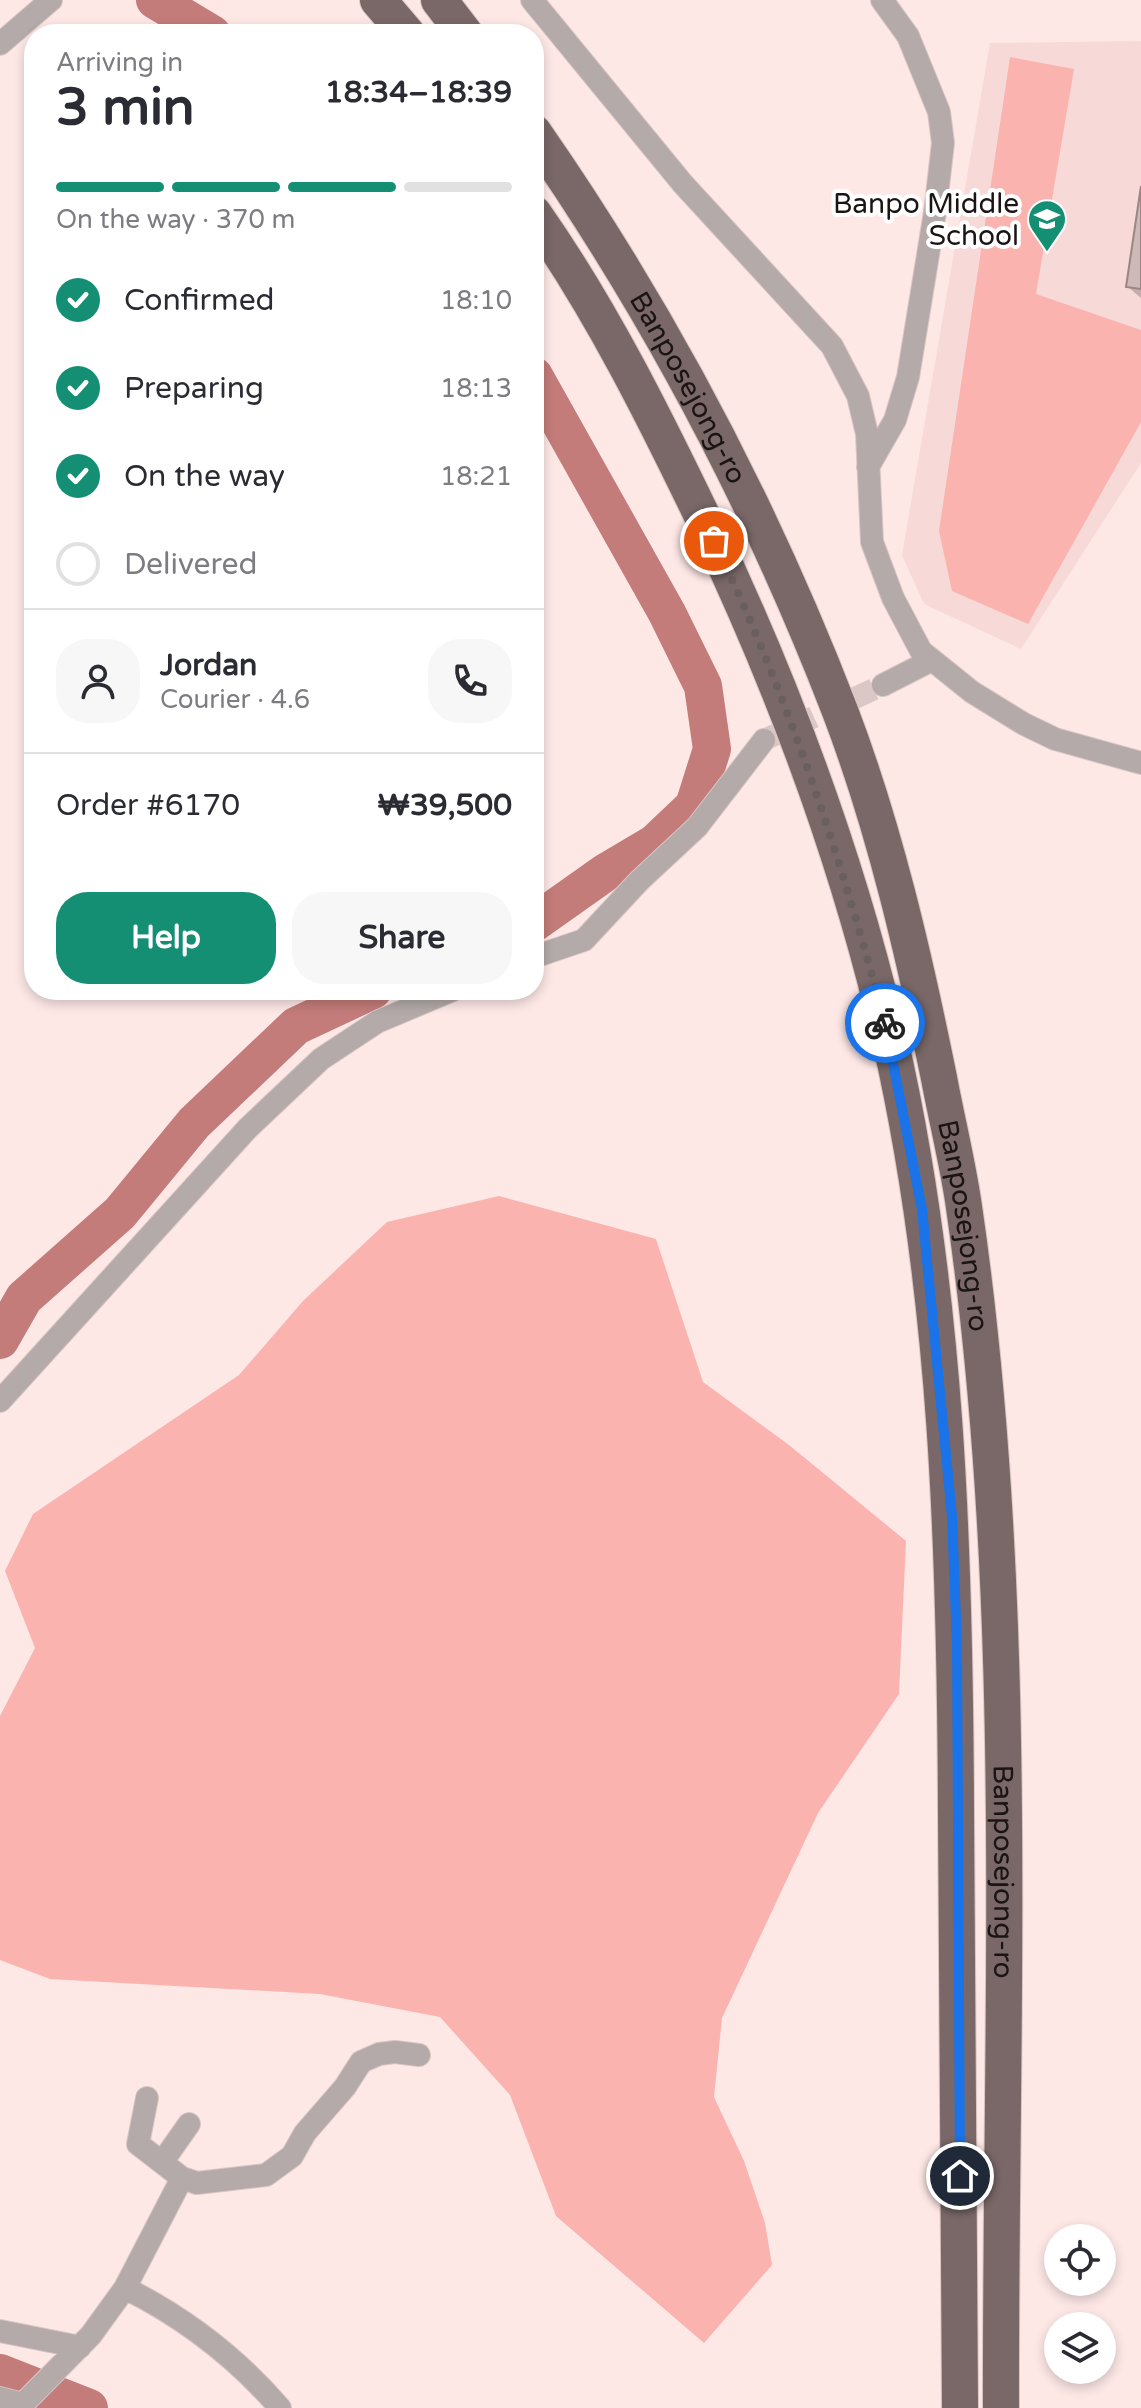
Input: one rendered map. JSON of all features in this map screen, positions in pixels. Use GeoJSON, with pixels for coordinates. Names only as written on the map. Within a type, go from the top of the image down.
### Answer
{"type":"FeatureCollection","features":[{"type":"Feature","properties":{"kind":"highway"},"geometry":{"type":"LineString","coordinates":[[378,0],[398,24]]}},
{"type":"Feature","properties":{"kind":"highway"},"geometry":{"type":"LineString","coordinates":[[439,0],[457,24]]}},
{"type":"Feature","properties":{"kind":"highway","name":"Banposejong-ro"},"geometry":{"type":"LineString","coordinates":[[544,147],[597,224],[694,387],[772,550],[841,714],[896,889],[930,1034],[964,1202],[985,1382],[996,1516],[1003,1815],[1001,2408]]}},
{"type":"Feature","properties":{"kind":"highway","name":"Banposejong-ro"},"geometry":{"type":"LineString","coordinates":[[544,229],[651,409],[726,567],[792,722],[851,896],[893,1056],[922,1209],[952,1516],[957,1645],[960,2408]]}},
{"type":"Feature","properties":{"kind":"street"},"geometry":{"type":"LineString","coordinates":[[0,44],[51,0]]}},
{"type":"Feature","properties":{"kind":"street"},"geometry":{"type":"LineString","coordinates":[[532,0],[683,184],[832,346],[858,396],[867,434],[872,542],[893,598],[921,651],[972,692],[1024,724],[1055,739],[1141,763]]}},
{"type":"Feature","properties":{"kind":"street"},"geometry":{"type":"LineString","coordinates":[[867,468],[895,420],[908,377],[943,143],[939,112],[908,36],[882,0]]}},
{"type":"Feature","properties":{"kind":"street"},"geometry":{"type":"LineString","coordinates":[[882,0],[891,0]]}},
{"type":"Feature","properties":{"kind":"street"},"geometry":{"type":"LineString","coordinates":[[883,685],[932,660]]}},
{"type":"Feature","properties":{"kind":"street"},"geometry":{"type":"LineString","coordinates":[[544,954],[584,940],[639,881],[697,827],[764,740]]}},
{"type":"Feature","properties":{"kind":"street"},"geometry":{"type":"LineString","coordinates":[[0,1401],[248,1128],[321,1059],[377,1022],[429,1000]]}},
{"type":"Feature","properties":{"kind":"street"},"geometry":{"type":"LineString","coordinates":[[147,2098],[138,2144],[182,2178],[197,2183],[266,2175],[292,2156],[305,2133],[345,2087],[361,2062],[395,2052],[419,2055]]}},
{"type":"Feature","properties":{"kind":"street"},"geometry":{"type":"LineString","coordinates":[[163,2161],[189,2124]]}},
{"type":"Feature","properties":{"kind":"street"},"geometry":{"type":"LineString","coordinates":[[0,2398],[23,2404],[73,2354],[125,2288],[182,2178]]}},
{"type":"Feature","properties":{"kind":"street"},"geometry":{"type":"LineString","coordinates":[[125,2288],[196,2329],[228,2354],[280,2408]]}},
{"type":"Feature","properties":{"kind":"street"},"geometry":{"type":"LineString","coordinates":[[0,2331],[73,2354]]}},
{"type":"Feature","properties":{"kind":"shaded area","name":"Banpo Middle School"},"geometry":{"type":"Polygon","coordinates":[[[1141,41],[1141,463],[1021,649],[924,604],[902,555],[990,43],[1141,41]]]}},
{"type":"Feature","properties":{"kind":"shaded area"},"geometry":{"type":"Polygon","coordinates":[[[1010,57],[1074,69],[1036,294],[1141,330],[1141,422],[1028,624],[952,591],[939,531],[1010,57]]]}},
{"type":"Feature","properties":{"kind":"shaded area"},"geometry":{"type":"Polygon","coordinates":[[[499,1196],[656,1239],[703,1382],[789,1445],[906,1541],[899,1694],[818,1813],[722,2018],[714,2097],[744,2161],[765,2223],[772,2265],[704,2343],[556,2216],[510,2095],[440,2017],[320,1994],[50,1979],[0,1960],[0,1716],[35,1648],[5,1571],[33,1514],[239,1375],[303,1301],[387,1222],[499,1196]]]}},
{"type":"Feature","properties":{"kind":"building"},"geometry":{"type":"Polygon","coordinates":[[[1141,186],[1141,289],[1126,287],[1141,186]]]}},
{"type":"Feature","properties":{"kind":"waterway"},"geometry":{"type":"LineString","coordinates":[[155,0],[195,24]]}},
{"type":"Feature","properties":{"kind":"waterway"},"geometry":{"type":"LineString","coordinates":[[544,394],[667,613],[703,686],[712,749],[694,806],[655,843],[606,872],[544,916]]}},
{"type":"Feature","properties":{"kind":"waterway"},"geometry":{"type":"LineString","coordinates":[[0,1340],[24,1298],[120,1213],[194,1123],[296,1026],[352,1000]]}},
{"type":"Feature","properties":{"kind":"waterway"},"geometry":{"type":"LineString","coordinates":[[0,2373],[89,2408]]}},
{"type":"Feature","properties":{"kind":"tunnel"},"geometry":{"type":"LineString","coordinates":[[764,740],[883,685]]}},
{"type":"Feature","properties":{"kind":"way so far"},"geometry":{"type":"LineString","coordinates":[[714,541],[792,722],[851,896],[885,1023]]}},
{"type":"Feature","properties":{"kind":"place","name":"Banpo Middle School"},"geometry":{"type":"Point","coordinates":[1047,253]}},
{"type":"Feature","properties":{"kind":"route"},"geometry":{"type":"LineString","coordinates":[[885,1023],[922,1209],[942,1386],[952,1516],[957,1645],[960,2176]]}}]}
